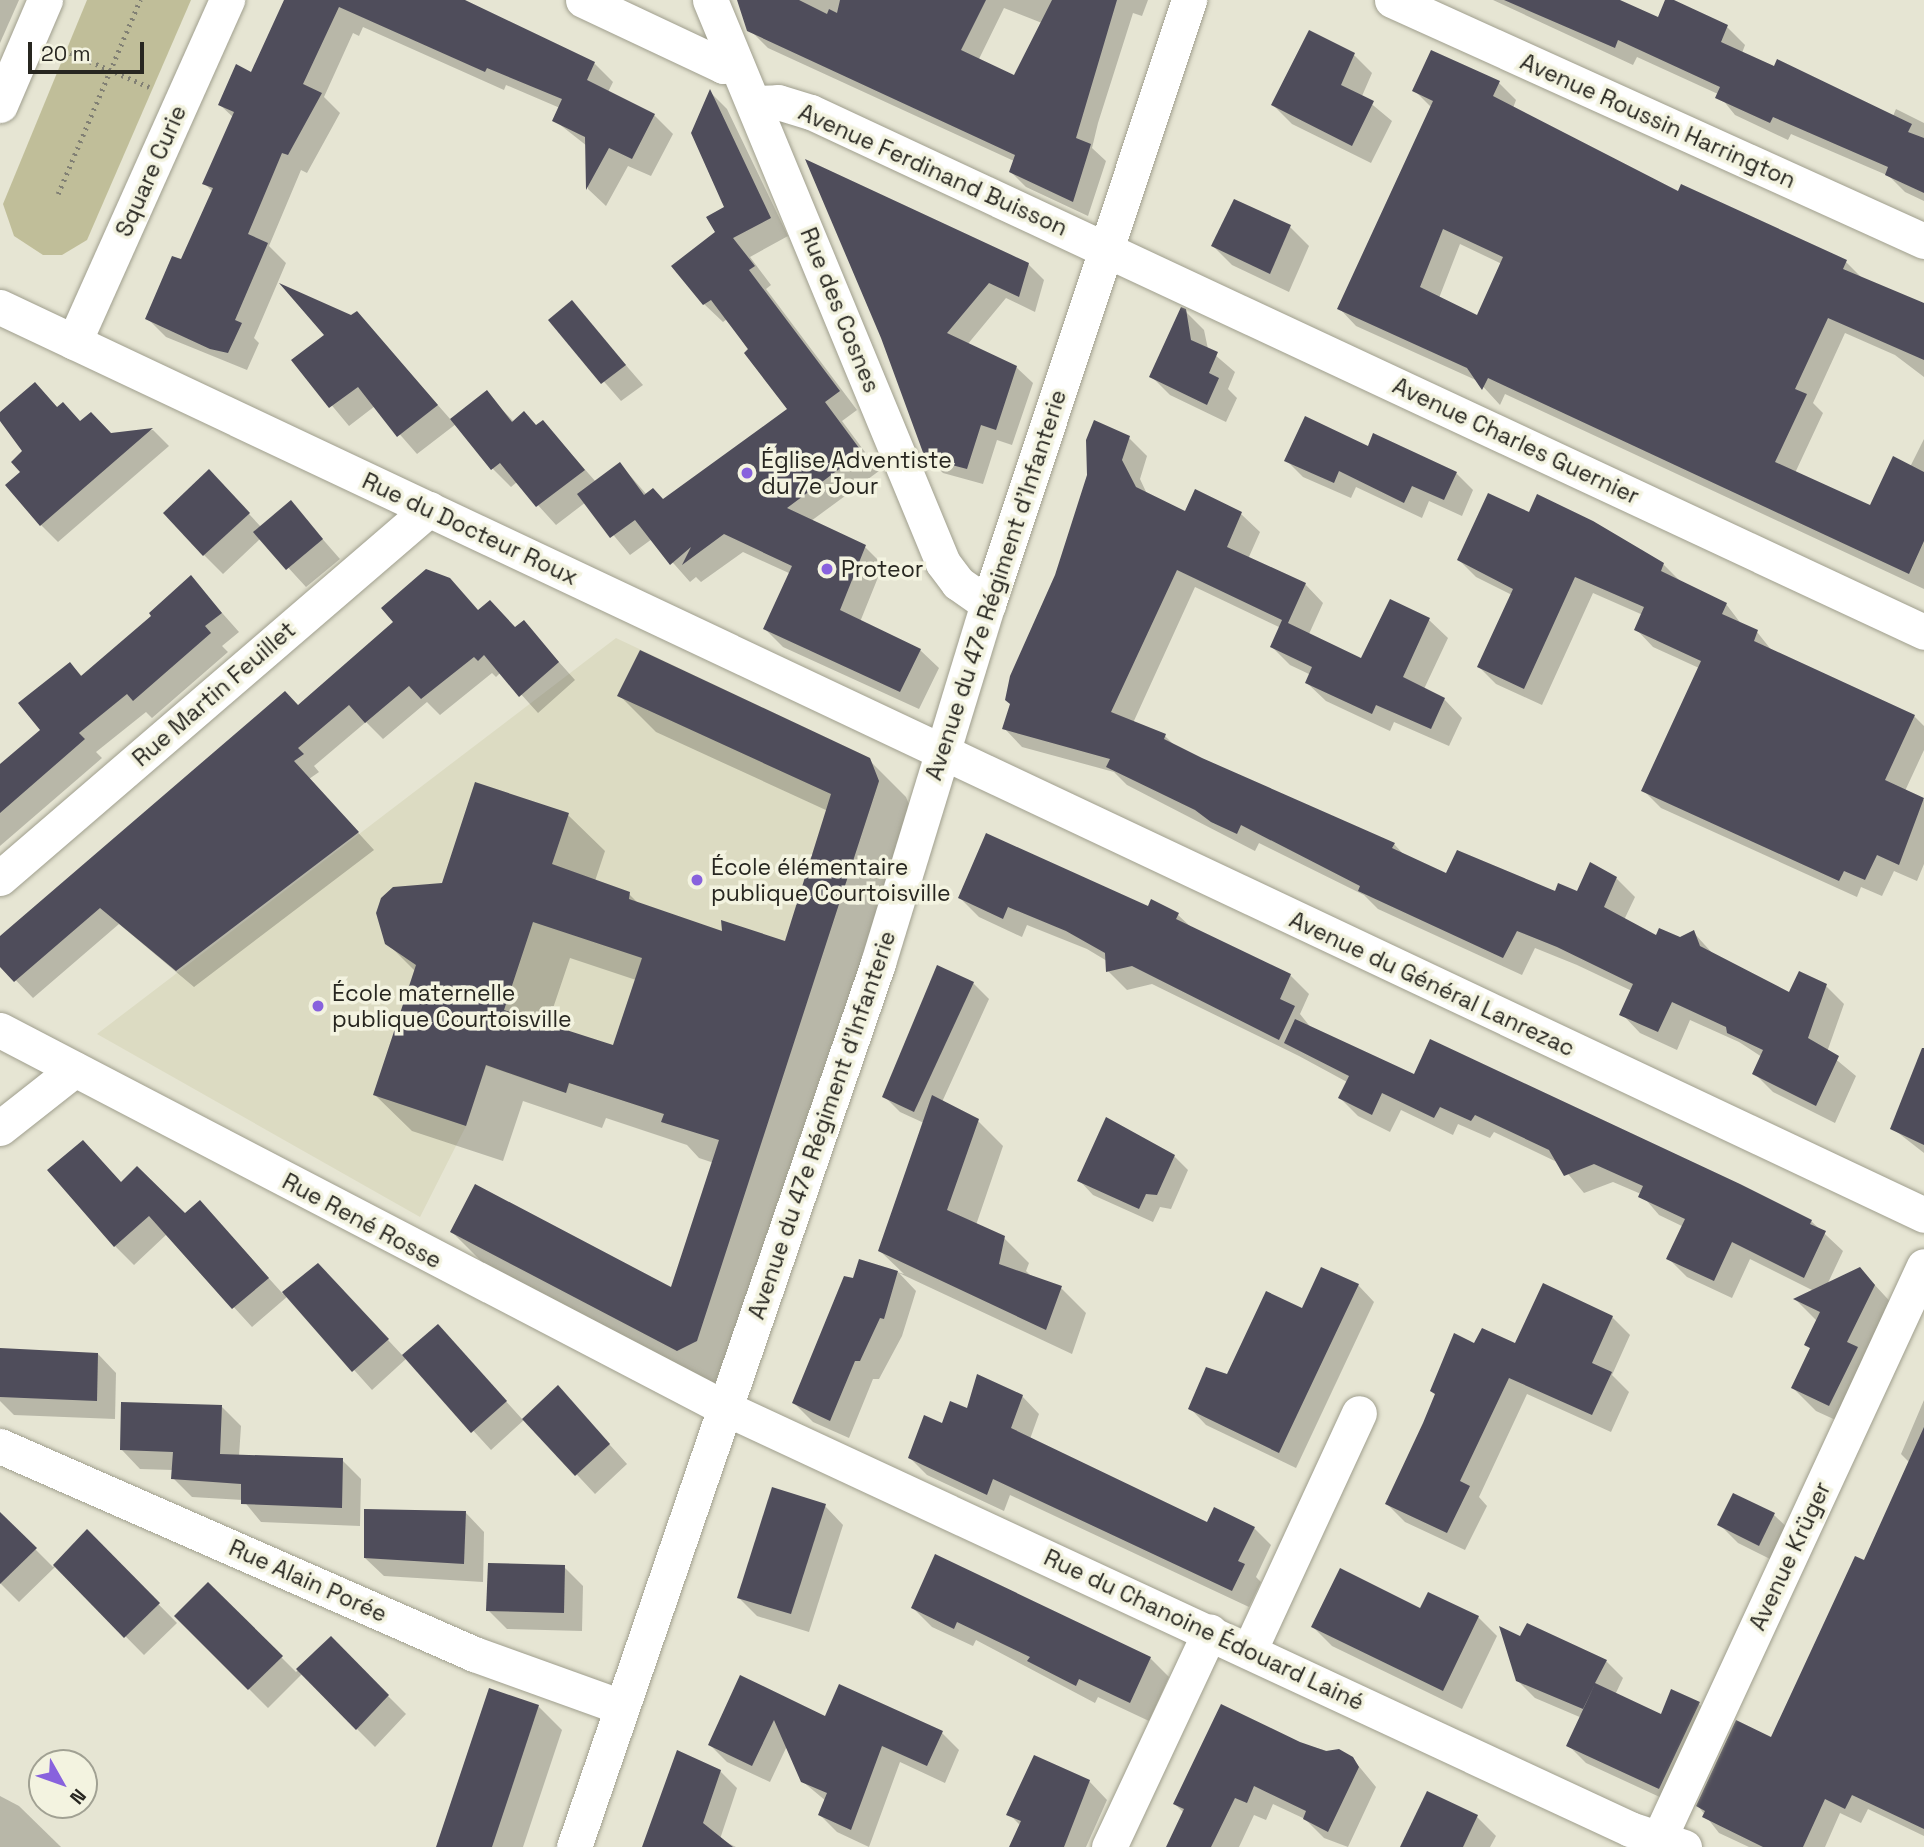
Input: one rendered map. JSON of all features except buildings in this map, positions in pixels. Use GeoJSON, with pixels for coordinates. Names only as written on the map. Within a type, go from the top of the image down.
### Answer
{"type":"FeatureCollection","features":[{"type":"Feature","properties":{"kind":"street"},"geometry":{"type":"LineString","coordinates":[[0,105],[45,0]]}},
{"type":"Feature","properties":{"kind":"street","name":"Square Curie"},"geometry":{"type":"LineString","coordinates":[[74,341],[227,0]]}},
{"type":"Feature","properties":{"kind":"street"},"geometry":{"type":"LineString","coordinates":[[583,0],[723,66],[736,62]]}},
{"type":"Feature","properties":{"kind":"street","name":"Rue des Cosnes"},"geometry":{"type":"LineString","coordinates":[[710,0],[755,103],[943,563],[964,589],[988,604]]}},
{"type":"Feature","properties":{"kind":"street","name":"Avenue du 47e Régiment d'Infanterie"},"geometry":{"type":"LineString","coordinates":[[574,1847],[709,1445],[725,1408],[878,963],[988,604],[1189,0]]}},
{"type":"Feature","properties":{"kind":"street","name":"Avenue Roussin Harrington"},"geometry":{"type":"LineString","coordinates":[[1392,0],[1924,241]]}},
{"type":"Feature","properties":{"kind":"street","name":"Avenue Ferdinand Buisson"},"geometry":{"type":"LineString","coordinates":[[755,103],[778,102],[811,112],[1107,249]]}},
{"type":"Feature","properties":{"kind":"street","name":"Avenue Charles Guernier"},"geometry":{"type":"LineString","coordinates":[[1107,249],[1924,632]]}},
{"type":"Feature","properties":{"kind":"street","name":"Rue du Docteur Roux"},"geometry":{"type":"LineString","coordinates":[[1,309],[74,341],[941,752]]}},
{"type":"Feature","properties":{"kind":"street","name":"Rue Martin Feuillet"},"geometry":{"type":"LineString","coordinates":[[0,878],[429,509]]}},
{"type":"Feature","properties":{"kind":"street","name":"Avenue du Général Lanrezac"},"geometry":{"type":"LineString","coordinates":[[941,752],[1924,1215]]}},
{"type":"Feature","properties":{"kind":"street","name":"Rue René Rosse"},"geometry":{"type":"LineString","coordinates":[[0,1030],[725,1408]]}},
{"type":"Feature","properties":{"kind":"street"},"geometry":{"type":"LineString","coordinates":[[0,1128],[75,1069]]}},
{"type":"Feature","properties":{"kind":"street","name":"Avenue Krüger"},"geometry":{"type":"LineString","coordinates":[[1667,1843],[1924,1266]]}},
{"type":"Feature","properties":{"kind":"street","name":"Rue du Chanoine Édouard Lainé"},"geometry":{"type":"LineString","coordinates":[[725,1408],[1630,1829],[1667,1843]]}},
{"type":"Feature","properties":{"kind":"street"},"geometry":{"type":"LineString","coordinates":[[1249,1651],[1359,1413]]}},
{"type":"Feature","properties":{"kind":"street","name":"Rue Alain Porée"},"geometry":{"type":"LineString","coordinates":[[0,1446],[474,1654],[621,1707]]}},
{"type":"Feature","properties":{"kind":"street"},"geometry":{"type":"LineString","coordinates":[[1109,1847],[1210,1632]]}},
{"type":"Feature","properties":{"kind":"path"},"geometry":{"type":"LineString","coordinates":[[58,194],[140,0]]}},
{"type":"Feature","properties":{"kind":"path"},"geometry":{"type":"LineString","coordinates":[[30,35],[181,102]]}},
{"type":"Feature","properties":{"kind":"shaded area"},"geometry":{"type":"Polygon","coordinates":[[[87,0],[191,0],[87,240],[62,255],[43,255],[14,236],[3,204],[87,0]]]}},
{"type":"Feature","properties":{"kind":"shaded area"},"geometry":{"type":"Polygon","coordinates":[[[616,638],[870,758],[879,781],[820,962],[714,1131],[570,1083],[566,1093],[486,1066],[466,1126],[420,1217],[97,1034],[616,638]]]}},
{"type":"Feature","properties":{"kind":"place","name":"Église Adventiste du 7e Jour"},"geometry":{"type":"Point","coordinates":[747,473]}},
{"type":"Feature","properties":{"kind":"place","name":"Proteor"},"geometry":{"type":"Point","coordinates":[827,569]}},
{"type":"Feature","properties":{"kind":"place","name":"École élémentaire publique Courtoisville"},"geometry":{"type":"Point","coordinates":[697,880]}},
{"type":"Feature","properties":{"kind":"place","name":"École maternelle publique Courtoisville"},"geometry":{"type":"Point","coordinates":[318,1006]}}]}
